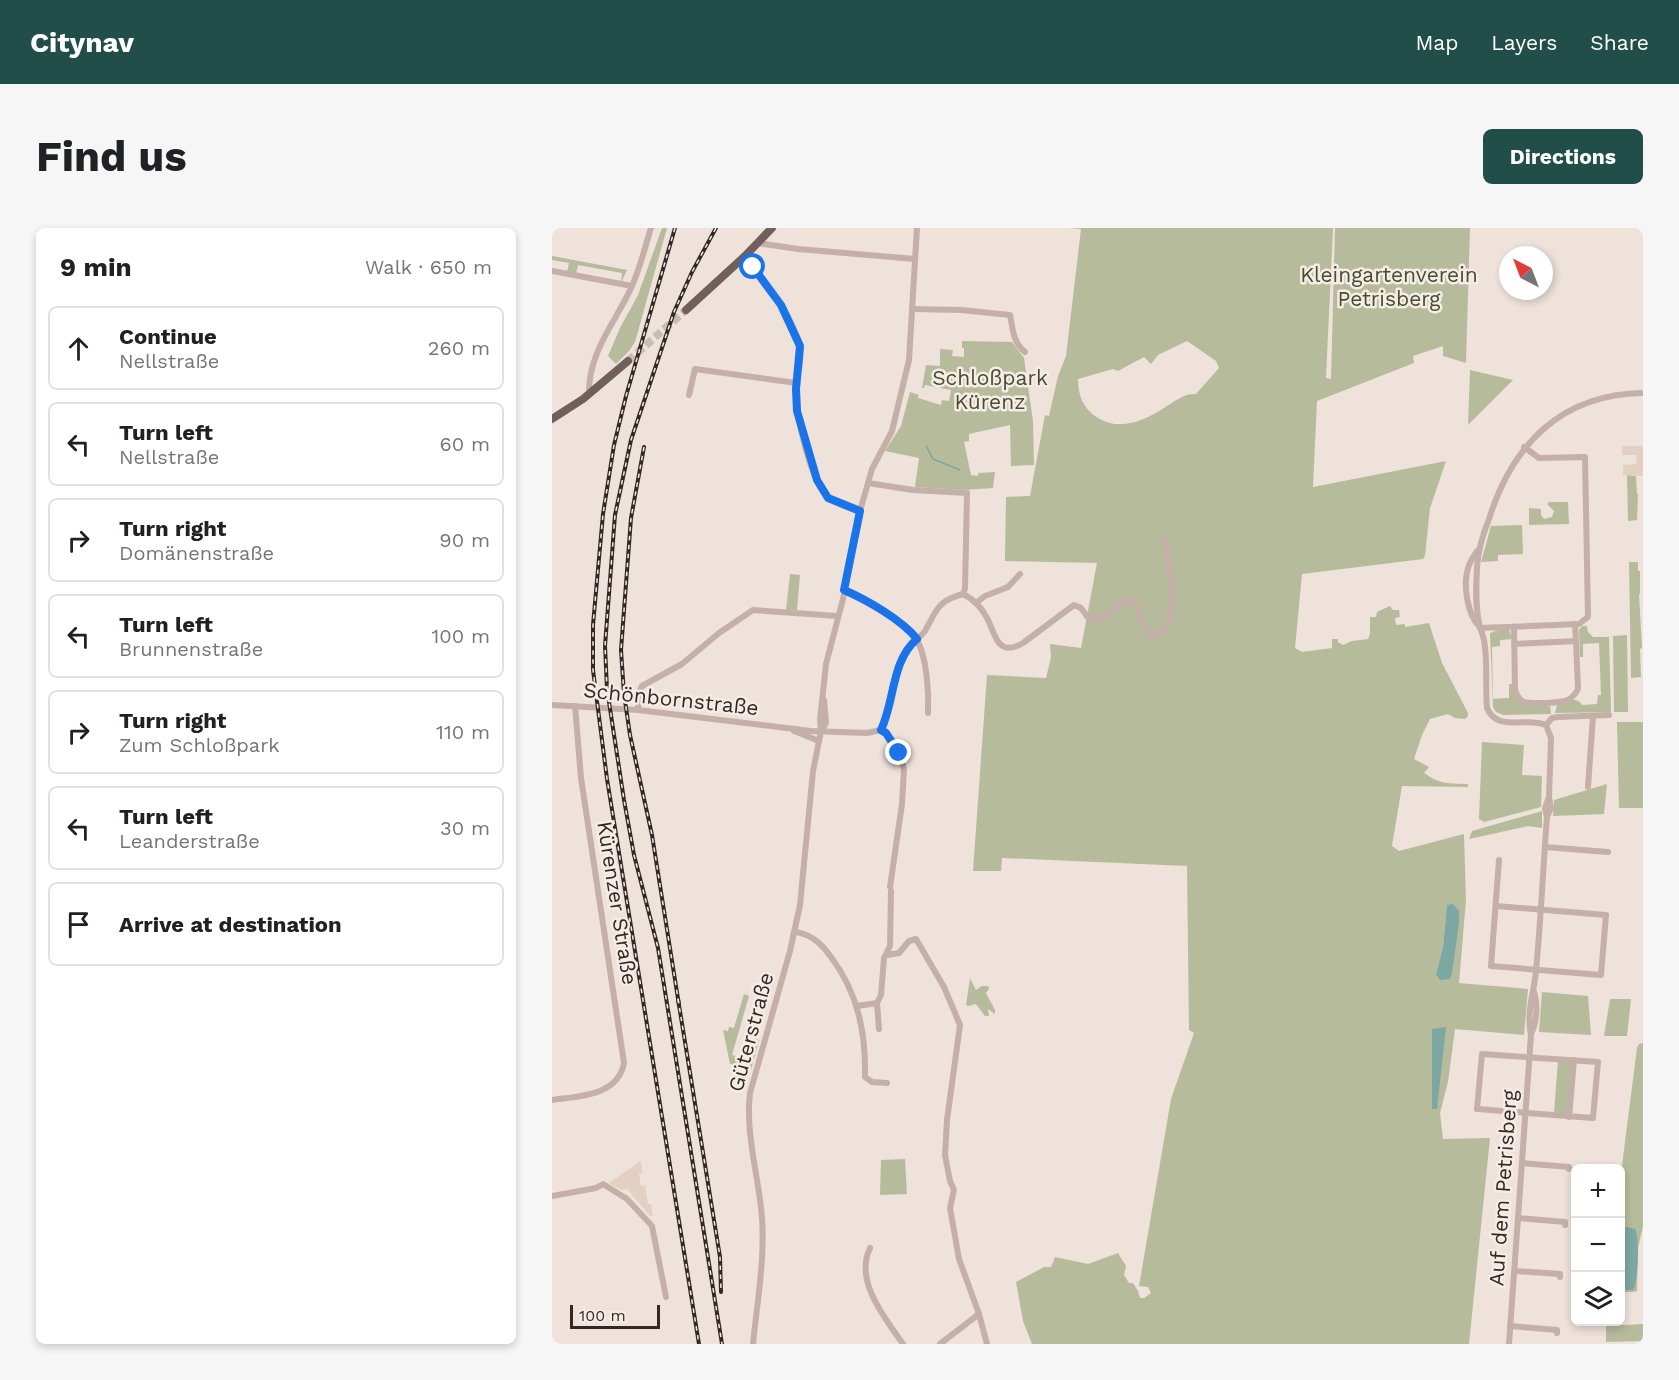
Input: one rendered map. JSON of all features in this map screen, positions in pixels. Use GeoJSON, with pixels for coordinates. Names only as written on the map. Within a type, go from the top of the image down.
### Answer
{"type":"FeatureCollection","features":[{"type":"Feature","properties":{"kind":"main road"},"geometry":{"type":"LineString","coordinates":[[686,310],[772,228]]}},
{"type":"Feature","properties":{"kind":"main road"},"geometry":{"type":"LineString","coordinates":[[552,419],[589,394],[628,361]]}},
{"type":"Feature","properties":{"kind":"street"},"geometry":{"type":"LineString","coordinates":[[589,394],[591,372],[598,350],[632,286],[651,228]]}},
{"type":"Feature","properties":{"kind":"street","name":"Güterstraße"},"geometry":{"type":"LineString","coordinates":[[753,1344],[762,1252],[762,1223],[749,1106],[754,1074],[800,905],[813,771],[821,731],[819,726],[826,664],[860,511],[879,452],[892,430],[909,360],[917,228]]}},
{"type":"Feature","properties":{"kind":"street"},"geometry":{"type":"LineString","coordinates":[[758,243],[798,249],[915,259]]}},
{"type":"Feature","properties":{"kind":"street"},"geometry":{"type":"LineString","coordinates":[[745,256],[774,294],[797,339],[800,350],[796,383],[797,411],[810,461],[820,487],[833,501],[860,511]]}},
{"type":"Feature","properties":{"kind":"street"},"geometry":{"type":"LineString","coordinates":[[552,271],[632,286]]}},
{"type":"Feature","properties":{"kind":"street"},"geometry":{"type":"LineString","coordinates":[[912,309],[961,310],[1010,315],[1015,340],[1025,352]]}},
{"type":"Feature","properties":{"kind":"street"},"geometry":{"type":"LineString","coordinates":[[689,395],[694,369],[796,383]]}},
{"type":"Feature","properties":{"kind":"street"},"geometry":{"type":"LineString","coordinates":[[591,372],[598,385]]}},
{"type":"Feature","properties":{"kind":"street"},"geometry":{"type":"LineString","coordinates":[[1552,702],[1552,718],[1545,726],[1532,722],[1503,722],[1490,715],[1486,705],[1484,640],[1478,613],[1477,567],[1480,546],[1500,487],[1512,464],[1524,447],[1547,425],[1575,408],[1608,397],[1643,393]]}},
{"type":"Feature","properties":{"kind":"street"},"geometry":{"type":"LineString","coordinates":[[1480,628],[1581,624],[1588,617],[1585,457],[1539,458],[1524,447]]}},
{"type":"Feature","properties":{"kind":"street"},"geometry":{"type":"LineString","coordinates":[[868,483],[913,490],[967,493],[967,582],[963,594]]}},
{"type":"Feature","properties":{"kind":"street"},"geometry":{"type":"LineString","coordinates":[[963,594],[976,603],[988,619],[1000,645],[1010,648],[1023,643],[1074,605],[1092,620],[1109,614],[1127,600],[1135,603],[1148,635],[1157,636],[1165,630],[1171,619],[1171,598],[1164,540],[1166,537]]}},
{"type":"Feature","properties":{"kind":"street"},"geometry":{"type":"LineString","coordinates":[[976,603],[985,596],[1008,587],[1020,574]]}},
{"type":"Feature","properties":{"kind":"street"},"geometry":{"type":"LineString","coordinates":[[844,590],[870,603],[911,632],[917,639],[925,662],[928,713]]}},
{"type":"Feature","properties":{"kind":"street"},"geometry":{"type":"LineString","coordinates":[[879,1029],[877,1003],[881,995],[884,958],[890,946],[890,889],[902,804],[904,769],[899,753],[886,733],[881,730],[901,661],[909,646],[923,634],[938,607],[950,598],[963,594]]}},
{"type":"Feature","properties":{"kind":"street"},"geometry":{"type":"LineString","coordinates":[[638,710],[639,693],[642,686],[682,664],[719,633],[753,610],[837,616]]}},
{"type":"Feature","properties":{"kind":"street"},"geometry":{"type":"LineString","coordinates":[[1514,627],[1515,690],[1518,696],[1527,702],[1552,702],[1567,700],[1577,691],[1575,624]]}},
{"type":"Feature","properties":{"kind":"street"},"geometry":{"type":"LineString","coordinates":[[1514,644],[1576,641]]}},
{"type":"Feature","properties":{"kind":"street","name":"Schönbornstraße"},"geometry":{"type":"LineString","coordinates":[[552,705],[638,710],[821,731],[867,733],[881,730]]}},
{"type":"Feature","properties":{"kind":"street","name":"Kürenzer Straße"},"geometry":{"type":"LineString","coordinates":[[552,1100],[608,1089],[618,1080],[624,1063],[581,778],[574,706]]}},
{"type":"Feature","properties":{"kind":"street"},"geometry":{"type":"LineString","coordinates":[[1552,718],[1609,715]]}},
{"type":"Feature","properties":{"kind":"street"},"geometry":{"type":"LineString","coordinates":[[1588,787],[1593,716]]}},
{"type":"Feature","properties":{"kind":"street","name":"Auf dem Petrisberg"},"geometry":{"type":"LineString","coordinates":[[1509,1344],[1531,1035],[1530,1016],[1536,970],[1547,817],[1551,808],[1549,797],[1551,738],[1545,726]]}},
{"type":"Feature","properties":{"kind":"street","name":"Schönbornstraße"},"geometry":{"type":"LineString","coordinates":[[786,727],[819,741]]}},
{"type":"Feature","properties":{"kind":"street"},"geometry":{"type":"LineString","coordinates":[[1545,847],[1608,852]]}},
{"type":"Feature","properties":{"kind":"street"},"geometry":{"type":"LineString","coordinates":[[1496,906],[1606,915],[1601,975],[1491,966],[1499,860]]}},
{"type":"Feature","properties":{"kind":"street"},"geometry":{"type":"LineString","coordinates":[[794,932],[807,934],[814,938],[840,969],[857,1006],[864,1039],[865,1077],[872,1082],[887,1083]]}},
{"type":"Feature","properties":{"kind":"street"},"geometry":{"type":"LineString","coordinates":[[887,955],[899,953],[909,941],[916,939],[935,969],[960,1025],[945,1152],[950,1181],[954,1190],[950,1208],[959,1259],[987,1344]]}},
{"type":"Feature","properties":{"kind":"street"},"geometry":{"type":"LineString","coordinates":[[857,1006],[877,1003]]}},
{"type":"Feature","properties":{"kind":"street"},"geometry":{"type":"LineString","coordinates":[[1482,1054],[1529,1057],[1598,1062],[1593,1118],[1477,1109],[1482,1054]]}},
{"type":"Feature","properties":{"kind":"street"},"geometry":{"type":"LineString","coordinates":[[1569,1117],[1574,1060]]}},
{"type":"Feature","properties":{"kind":"street"},"geometry":{"type":"LineString","coordinates":[[1522,1164],[1569,1167],[1569,1169]]}},
{"type":"Feature","properties":{"kind":"street"},"geometry":{"type":"LineString","coordinates":[[552,1196],[596,1188],[603,1184],[621,1194],[651,1226],[655,1236],[666,1297]]}},
{"type":"Feature","properties":{"kind":"street"},"geometry":{"type":"LineString","coordinates":[[1518,1218],[1565,1222],[1565,1225]]}},
{"type":"Feature","properties":{"kind":"street"},"geometry":{"type":"LineString","coordinates":[[870,1248],[865,1258],[865,1267],[873,1294],[878,1306],[903,1344]]}},
{"type":"Feature","properties":{"kind":"street"},"geometry":{"type":"LineString","coordinates":[[1515,1270],[1560,1274],[1560,1277]]}},
{"type":"Feature","properties":{"kind":"street"},"geometry":{"type":"LineString","coordinates":[[940,1344],[979,1314]]}},
{"type":"Feature","properties":{"kind":"street"},"geometry":{"type":"LineString","coordinates":[[1510,1326],[1557,1330],[1557,1333]]}},
{"type":"Feature","properties":{"kind":"green space"},"geometry":{"type":"Polygon","coordinates":[[[662,228],[667,228],[635,342],[616,364],[608,356],[638,295],[662,228]]]}},
{"type":"Feature","properties":{"kind":"green space","name":"Kleingartenverein Petrisberg"},"geometry":{"type":"Polygon","coordinates":[[[1070,228],[1333,228],[1326,378],[1331,379],[1335,228],[1470,228],[1466,363],[1443,356],[1443,346],[1413,356],[1414,363],[1317,401],[1313,487],[1446,461],[1430,508],[1425,556],[1423,559],[1302,574],[1295,648],[1302,652],[1332,648],[1332,639],[1338,639],[1338,642],[1343,645],[1368,639],[1370,617],[1376,617],[1377,612],[1390,606],[1393,610],[1399,610],[1400,617],[1395,618],[1396,625],[1405,624],[1405,627],[1429,623],[1442,663],[1468,713],[1465,719],[1455,718],[1448,714],[1430,719],[1414,759],[1429,767],[1424,773],[1436,780],[1445,783],[1468,784],[1468,787],[1402,786],[1392,846],[1399,851],[1464,834],[1466,900],[1459,983],[1528,989],[1524,1035],[1455,1029],[1448,1082],[1440,1113],[1443,1139],[1490,1138],[1469,1344],[1032,1344],[1023,1321],[1016,1282],[1044,1267],[1051,1267],[1055,1257],[1088,1264],[1118,1253],[1126,1266],[1124,1275],[1129,1283],[1133,1283],[1140,1298],[1151,1293],[1148,1287],[1139,1286],[1171,1099],[1194,1033],[1189,1030],[1187,866],[1002,858],[1001,871],[973,871],[987,675],[1046,678],[1051,657],[1050,644],[1081,648],[1097,563],[1005,561],[1006,497],[1030,496],[1045,415],[1049,416],[1058,376],[1066,356],[1081,229],[1070,228]],[[1187,341],[1158,355],[1151,364],[1144,357],[1118,371],[1113,369],[1078,379],[1080,396],[1085,406],[1098,418],[1107,422],[1124,424],[1142,420],[1178,399],[1196,394],[1219,368],[1216,361],[1187,341]],[[1447,906],[1443,947],[1436,974],[1452,944],[1459,921],[1459,911],[1447,906]]]}},
{"type":"Feature","properties":{"kind":"green space"},"geometry":{"type":"Polygon","coordinates":[[[552,256],[627,270],[621,283],[622,273],[578,265],[576,274],[567,272],[569,263],[552,260],[552,256]]]}},
{"type":"Feature","properties":{"kind":"green space","name":"Schloßpark Kürenz"},"geometry":{"type":"Polygon","coordinates":[[[962,341],[1012,342],[1024,358],[1033,421],[1034,465],[1011,466],[1010,425],[969,434],[969,441],[964,442],[971,475],[978,476],[978,473],[995,472],[993,488],[964,490],[915,487],[919,458],[885,451],[901,426],[910,392],[919,395],[918,398],[941,405],[942,400],[949,401],[951,390],[925,385],[922,388],[926,365],[940,366],[940,349],[953,350],[952,356],[964,357],[962,341]]]}},
{"type":"Feature","properties":{"kind":"green space"},"geometry":{"type":"Polygon","coordinates":[[[1470,370],[1513,380],[1468,425],[1470,370]]]}},
{"type":"Feature","properties":{"kind":"green space"},"geometry":{"type":"Polygon","coordinates":[[[1627,475],[1636,476],[1637,520],[1628,521],[1627,475]]]}},
{"type":"Feature","properties":{"kind":"green space"},"geometry":{"type":"Polygon","coordinates":[[[1549,502],[1568,502],[1569,524],[1529,525],[1529,508],[1541,509],[1544,519],[1552,517],[1554,511],[1547,504],[1549,502]]]}},
{"type":"Feature","properties":{"kind":"green space"},"geometry":{"type":"Polygon","coordinates":[[[1522,525],[1523,554],[1498,555],[1498,561],[1481,562],[1491,526],[1522,525]]]}},
{"type":"Feature","properties":{"kind":"green space"},"geometry":{"type":"Polygon","coordinates":[[[1629,562],[1638,562],[1638,571],[1640,571],[1642,648],[1640,649],[1641,677],[1631,678],[1629,562]]]}},
{"type":"Feature","properties":{"kind":"green space"},"geometry":{"type":"Polygon","coordinates":[[[790,574],[800,575],[797,610],[786,610],[790,574]]]}},
{"type":"Feature","properties":{"kind":"green space"},"geometry":{"type":"Polygon","coordinates":[[[1582,626],[1587,626],[1588,632],[1593,637],[1609,637],[1611,712],[1555,713],[1557,705],[1571,700],[1577,700],[1582,705],[1597,704],[1598,695],[1601,695],[1599,643],[1583,644],[1583,657],[1580,657],[1579,630],[1582,626]]]}},
{"type":"Feature","properties":{"kind":"green space"},"geometry":{"type":"Polygon","coordinates":[[[1509,629],[1512,639],[1500,640],[1500,646],[1492,647],[1493,699],[1509,698],[1509,684],[1513,684],[1518,699],[1550,706],[1551,714],[1503,715],[1496,712],[1493,707],[1490,633],[1509,629]]]}},
{"type":"Feature","properties":{"kind":"green space"},"geometry":{"type":"Polygon","coordinates":[[[1627,635],[1628,712],[1614,712],[1613,636],[1627,635]]]}},
{"type":"Feature","properties":{"kind":"green space"},"geometry":{"type":"Polygon","coordinates":[[[1617,722],[1643,722],[1643,808],[1619,808],[1617,722]]]}},
{"type":"Feature","properties":{"kind":"green space"},"geometry":{"type":"Polygon","coordinates":[[[1482,742],[1524,745],[1522,775],[1542,776],[1541,807],[1484,822],[1479,819],[1482,742]]]}},
{"type":"Feature","properties":{"kind":"green space"},"geometry":{"type":"Polygon","coordinates":[[[1607,784],[1604,814],[1553,816],[1554,800],[1607,784]]]}},
{"type":"Feature","properties":{"kind":"green space"},"geometry":{"type":"Polygon","coordinates":[[[1542,811],[1542,828],[1528,826],[1469,839],[1472,831],[1542,811]]]}},
{"type":"Feature","properties":{"kind":"green space"},"geometry":{"type":"Polygon","coordinates":[[[970,978],[976,990],[982,986],[988,986],[986,993],[995,1014],[988,1009],[989,1016],[985,1016],[976,1004],[966,1005],[970,978]]]}},
{"type":"Feature","properties":{"kind":"green space"},"geometry":{"type":"Polygon","coordinates":[[[1542,992],[1588,996],[1591,1035],[1539,1032],[1542,992]]]}},
{"type":"Feature","properties":{"kind":"green space"},"geometry":{"type":"Polygon","coordinates":[[[744,994],[749,996],[732,1055],[747,1059],[754,1038],[759,1040],[751,1070],[730,1064],[723,1030],[728,1031],[729,1027],[734,1028],[744,994]]]}},
{"type":"Feature","properties":{"kind":"green space"},"geometry":{"type":"Polygon","coordinates":[[[1610,999],[1631,999],[1627,1036],[1604,1036],[1610,999]]]}},
{"type":"Feature","properties":{"kind":"green space"},"geometry":{"type":"Polygon","coordinates":[[[1643,1043],[1643,1226],[1638,1248],[1637,1291],[1625,1292],[1625,1164],[1622,1164],[1639,1044],[1643,1043]]]}},
{"type":"Feature","properties":{"kind":"green space"},"geometry":{"type":"Polygon","coordinates":[[[1558,1061],[1573,1063],[1569,1114],[1554,1113],[1558,1061]]]}},
{"type":"Feature","properties":{"kind":"green space"},"geometry":{"type":"Polygon","coordinates":[[[905,1159],[907,1194],[880,1195],[881,1160],[905,1159]]]}},
{"type":"Feature","properties":{"kind":"green space"},"geometry":{"type":"Polygon","coordinates":[[[1643,1324],[1643,1341],[1606,1342],[1606,1326],[1643,1324]]]}},
{"type":"Feature","properties":{"kind":"shaded area"},"geometry":{"type":"Polygon","coordinates":[[[1622,446],[1643,446],[1643,476],[1623,475],[1623,465],[1636,464],[1637,455],[1622,455],[1622,446]]]}},
{"type":"Feature","properties":{"kind":"shaded area"},"geometry":{"type":"Polygon","coordinates":[[[641,1161],[642,1173],[639,1174],[641,1186],[645,1185],[648,1204],[651,1204],[653,1216],[650,1216],[627,1189],[621,1190],[609,1183],[641,1161]]]}},
{"type":"Feature","properties":{"kind":"water"},"geometry":{"type":"Polygon","coordinates":[[[1453,904],[1459,911],[1459,923],[1452,973],[1450,979],[1440,980],[1436,974],[1443,947],[1447,905],[1453,904]]]}},
{"type":"Feature","properties":{"kind":"water"},"geometry":{"type":"Polygon","coordinates":[[[1446,1027],[1437,1109],[1432,1109],[1432,1029],[1446,1027]]]}},
{"type":"Feature","properties":{"kind":"water"},"geometry":{"type":"Polygon","coordinates":[[[1625,1227],[1635,1229],[1637,1233],[1637,1270],[1633,1290],[1625,1290],[1625,1227]]]}},
{"type":"Feature","properties":{"kind":"waterway"},"geometry":{"type":"LineString","coordinates":[[926,446],[933,459],[960,470]]}},
{"type":"Feature","properties":{"kind":"tunnel"},"geometry":{"type":"LineString","coordinates":[[628,361],[686,310]]}},
{"type":"Feature","properties":{"kind":"railway"},"geometry":{"type":"LineString","coordinates":[[675,228],[614,445],[603,514],[593,625],[593,670],[607,779],[699,1344]]}},
{"type":"Feature","properties":{"kind":"railway"},"geometry":{"type":"LineString","coordinates":[[716,228],[674,312],[631,440],[615,515],[605,646],[607,689],[624,800],[634,855],[658,948],[722,1344]]}},
{"type":"Feature","properties":{"kind":"railway"},"geometry":{"type":"LineString","coordinates":[[644,447],[631,518],[621,650],[630,735],[652,835],[679,1005]]}},
{"type":"Feature","properties":{"kind":"railway"},"geometry":{"type":"LineString","coordinates":[[678,999],[720,1257],[721,1292]]}},
{"type":"Feature","properties":{"kind":"route"},"geometry":{"type":"LineString","coordinates":[[753,267],[781,305],[800,346],[796,389],[797,411],[810,461],[820,487],[828,498],[860,511],[844,590],[870,603],[911,632],[917,639],[909,646],[901,661],[881,730],[886,733],[899,753]]}}]}
